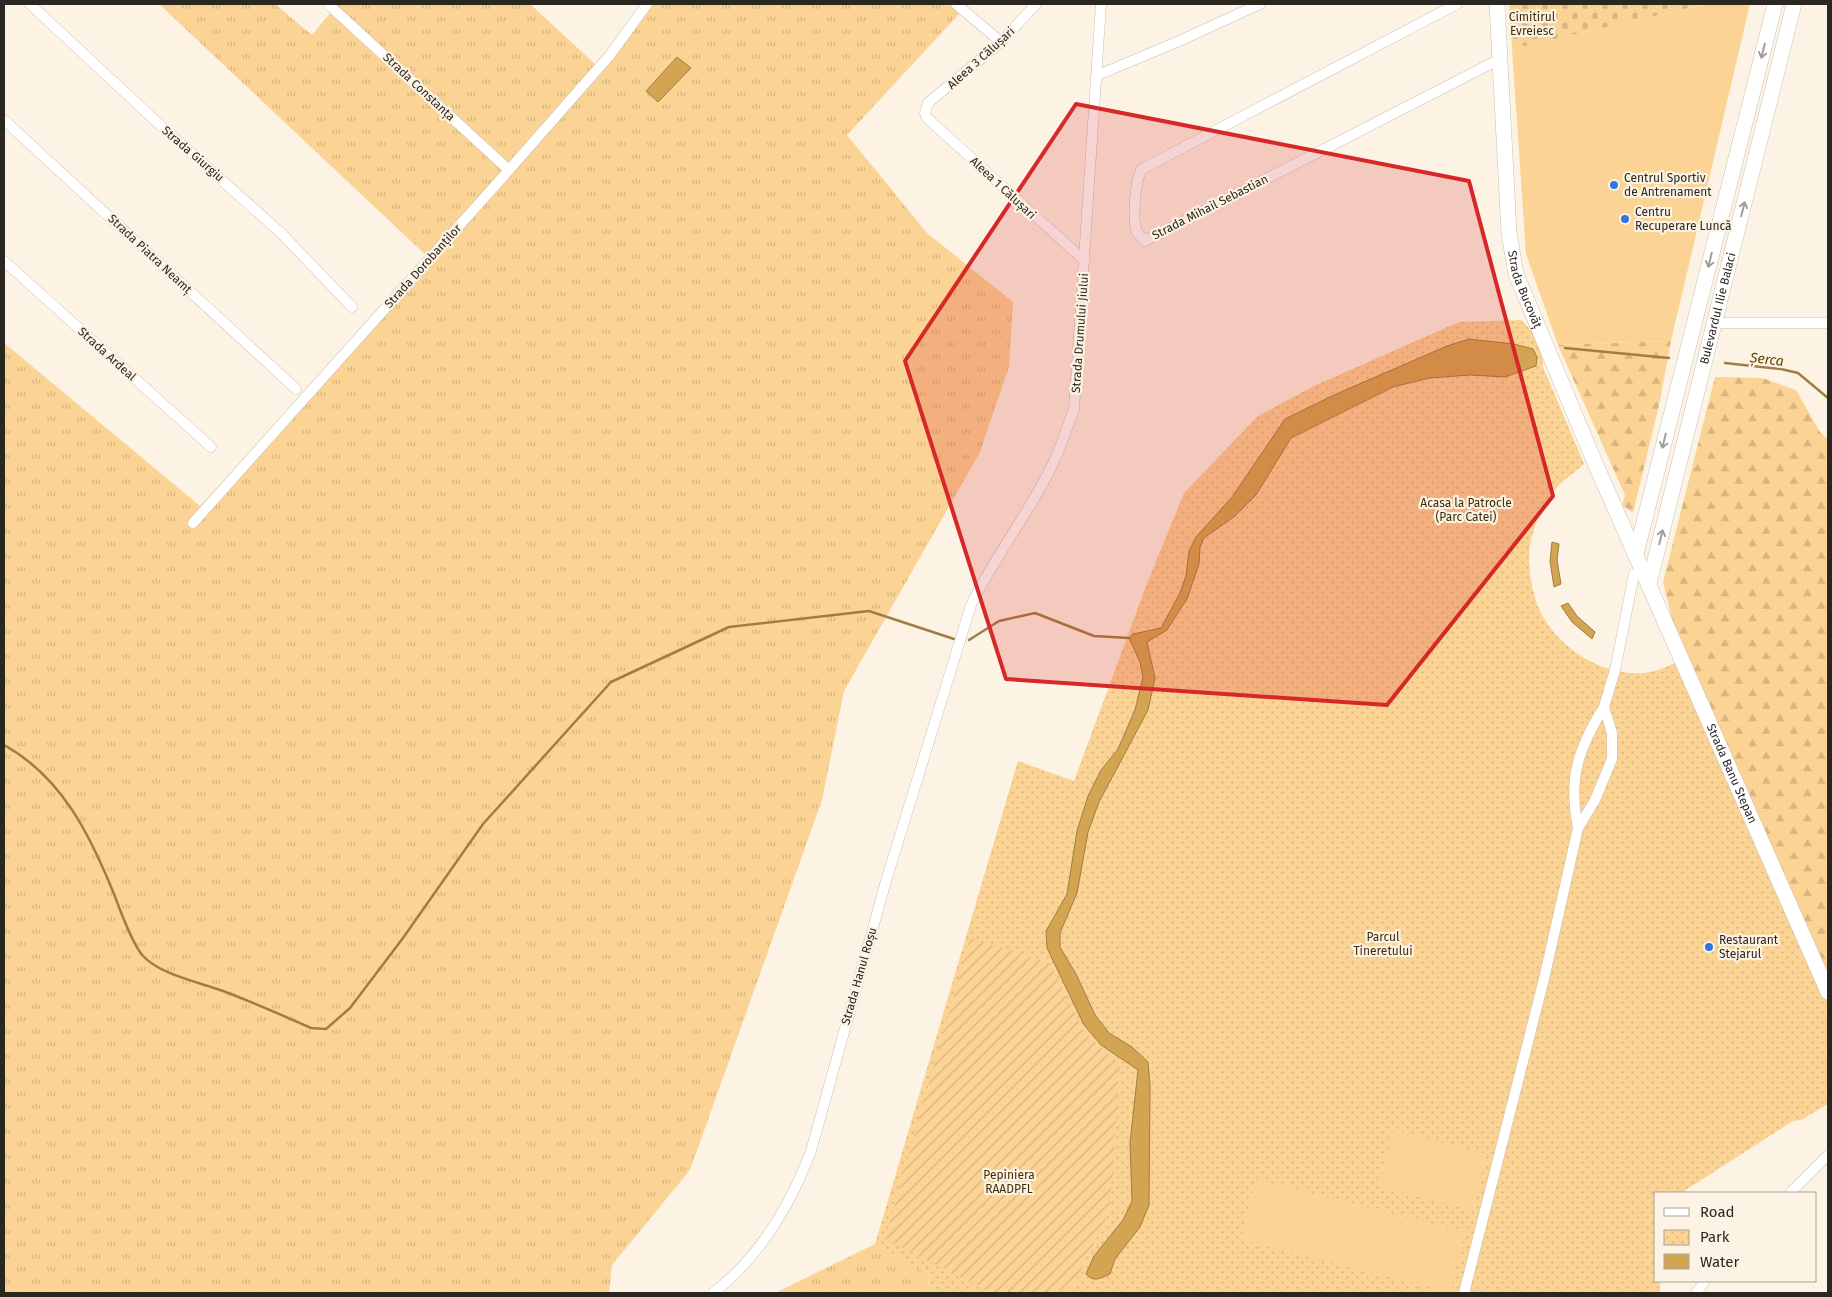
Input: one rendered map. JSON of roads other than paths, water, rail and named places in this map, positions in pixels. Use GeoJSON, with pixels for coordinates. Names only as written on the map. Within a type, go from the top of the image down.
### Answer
{"type":"FeatureCollection","features":[{"type":"Feature","properties":{"kind":"main road","name":"Strada Bucovăț"},"geometry":{"type":"LineString","coordinates":[[1496,4],[1509,232],[1516,274],[1636,554]]}},
{"type":"Feature","properties":{"kind":"main road","name":"Bulevardul Ilie Balaci"},"geometry":{"type":"LineString","coordinates":[[1636,554],[1774,4]]}},
{"type":"Feature","properties":{"kind":"main road","name":"Bulevardul Ilie Balaci"},"geometry":{"type":"LineString","coordinates":[[1649,584],[1794,4]]}},
{"type":"Feature","properties":{"kind":"main road","name":"Strada Banu Stepan"},"geometry":{"type":"LineString","coordinates":[[1636,554],[1828,992]]}},
{"type":"Feature","properties":{"kind":"street","name":"Strada Giurgiu"},"geometry":{"type":"LineString","coordinates":[[30,4],[160,125],[282,233],[352,307]]}},
{"type":"Feature","properties":{"kind":"street","name":"Strada Constanța"},"geometry":{"type":"LineString","coordinates":[[328,4],[509,170]]}},
{"type":"Feature","properties":{"kind":"street","name":"Strada Dorobanților"},"geometry":{"type":"LineString","coordinates":[[193,523],[610,55],[647,4]]}},
{"type":"Feature","properties":{"kind":"street"},"geometry":{"type":"LineString","coordinates":[[956,4],[1001,42]]}},
{"type":"Feature","properties":{"kind":"street","name":"Aleea 3 Călușari"},"geometry":{"type":"LineString","coordinates":[[925,110],[928,103],[972,69],[1001,42],[1036,4]]}},
{"type":"Feature","properties":{"kind":"street","name":"Strada Drumului Jiului"},"geometry":{"type":"LineString","coordinates":[[963,635],[971,605],[981,583],[1042,484],[1055,459],[1074,409],[1098,75],[1101,4]]}},
{"type":"Feature","properties":{"kind":"street"},"geometry":{"type":"LineString","coordinates":[[1098,75],[1260,4]]}},
{"type":"Feature","properties":{"kind":"street","name":"Strada Mihail Sebastian"},"geometry":{"type":"LineString","coordinates":[[1456,4],[1142,169],[1137,177],[1135,194],[1137,232],[1145,240],[1500,59]]}},
{"type":"Feature","properties":{"kind":"street","name":"Aleea 1 Călușari"},"geometry":{"type":"LineString","coordinates":[[925,110],[927,118],[1085,261]]}},
{"type":"Feature","properties":{"kind":"street","name":"Strada Piatra Neamț"},"geometry":{"type":"LineString","coordinates":[[4,120],[296,389]]}},
{"type":"Feature","properties":{"kind":"street","name":"Strada Ardeal"},"geometry":{"type":"LineString","coordinates":[[4,261],[211,447]]}},
{"type":"Feature","properties":{"kind":"street"},"geometry":{"type":"LineString","coordinates":[[1714,323],[1828,323]]}},
{"type":"Feature","properties":{"kind":"street"},"geometry":{"type":"LineString","coordinates":[[1578,828],[1574,794],[1578,756],[1587,735],[1604,707],[1615,670],[1634,574]]}},
{"type":"Feature","properties":{"kind":"street","name":"Strada Hanul Roșu"},"geometry":{"type":"LineString","coordinates":[[713,1293],[736,1275],[749,1261],[780,1216],[805,1168],[886,881],[963,635]]}},
{"type":"Feature","properties":{"kind":"street"},"geometry":{"type":"LineString","coordinates":[[1464,1293],[1544,979],[1578,828],[1595,800],[1612,759],[1612,733],[1604,707]]}},
{"type":"Feature","properties":{"kind":"street"},"geometry":{"type":"LineString","coordinates":[[1791,1192],[1828,1155]]}},
{"type":"Feature","properties":{"kind":"street"},"geometry":{"type":"LineString","coordinates":[[1696,1293],[1704,1282]]}},
{"type":"Feature","properties":{"kind":"water"},"geometry":{"type":"Polygon","coordinates":[[[677,57],[691,68],[658,102],[646,91],[677,57]]]}},
{"type":"Feature","properties":{"kind":"water"},"geometry":{"type":"Polygon","coordinates":[[[1469,339],[1514,344],[1533,349],[1537,357],[1536,366],[1505,377],[1470,375],[1430,378],[1393,387],[1291,438],[1256,495],[1235,516],[1204,538],[1200,547],[1199,564],[1187,599],[1167,630],[1147,642],[1155,678],[1148,710],[1099,802],[1088,832],[1077,893],[1060,933],[1060,947],[1076,974],[1095,1015],[1109,1033],[1132,1047],[1148,1062],[1150,1085],[1149,1205],[1140,1227],[1115,1259],[1110,1274],[1098,1279],[1089,1277],[1086,1274],[1094,1256],[1123,1220],[1132,1201],[1130,1143],[1138,1070],[1101,1045],[1084,1025],[1047,948],[1046,931],[1067,894],[1077,831],[1088,796],[1101,770],[1118,749],[1135,710],[1143,677],[1140,662],[1129,638],[1133,634],[1161,628],[1180,593],[1186,576],[1189,551],[1196,537],[1232,497],[1285,419],[1334,395],[1447,346],[1469,339]]]}},
{"type":"Feature","properties":{"kind":"water"},"geometry":{"type":"Polygon","coordinates":[[[1552,542],[1559,544],[1557,560],[1561,584],[1554,587],[1550,561],[1552,542]]]}},
{"type":"Feature","properties":{"kind":"water"},"geometry":{"type":"Polygon","coordinates":[[[1568,603],[1577,616],[1595,632],[1592,639],[1572,622],[1561,606],[1568,603]]]}},
{"type":"Feature","properties":{"kind":"waterway","name":"Șerca"},"geometry":{"type":"LineString","coordinates":[[1565,348],[1669,358]]}},
{"type":"Feature","properties":{"kind":"waterway","name":"Șerca"},"geometry":{"type":"LineString","coordinates":[[1725,363],[1781,369],[1798,373],[1828,398]]}},
{"type":"Feature","properties":{"kind":"waterway"},"geometry":{"type":"LineString","coordinates":[[4,745],[42,773],[72,809],[95,850],[131,935],[143,956],[151,963],[170,973],[234,995],[311,1028],[326,1029],[350,1008],[403,938],[483,824],[611,682],[729,627],[869,611],[954,639]]}},
{"type":"Feature","properties":{"kind":"waterway"},"geometry":{"type":"LineString","coordinates":[[969,640],[999,621],[1035,613],[1094,636],[1129,638]]}},
{"type":"Feature","properties":{"kind":"place","name":"Centrul Sportiv de Antrenament"},"geometry":{"type":"Point","coordinates":[1614,185]}},
{"type":"Feature","properties":{"kind":"place","name":"Centru Recuperare Luncă"},"geometry":{"type":"Point","coordinates":[1625,219]}},
{"type":"Feature","properties":{"kind":"place","name":"Restaurant Stejarul"},"geometry":{"type":"Point","coordinates":[1709,947]}},
{"type":"Feature","properties":{"kind":"park label","name":"Cimitirul Evreiesc"},"geometry":{"type":"Point","coordinates":[1532,24]}},
{"type":"Feature","properties":{"kind":"park label","name":"Acasa la Patrocle (Parc Catei)"},"geometry":{"type":"Point","coordinates":[1466,510]}},
{"type":"Feature","properties":{"kind":"park label","name":"Parcul Tineretului"},"geometry":{"type":"Point","coordinates":[1383,944]}},
{"type":"Feature","properties":{"kind":"park label","name":"Pepiniera RAADPFL"},"geometry":{"type":"Point","coordinates":[1009,1182]}}]}
